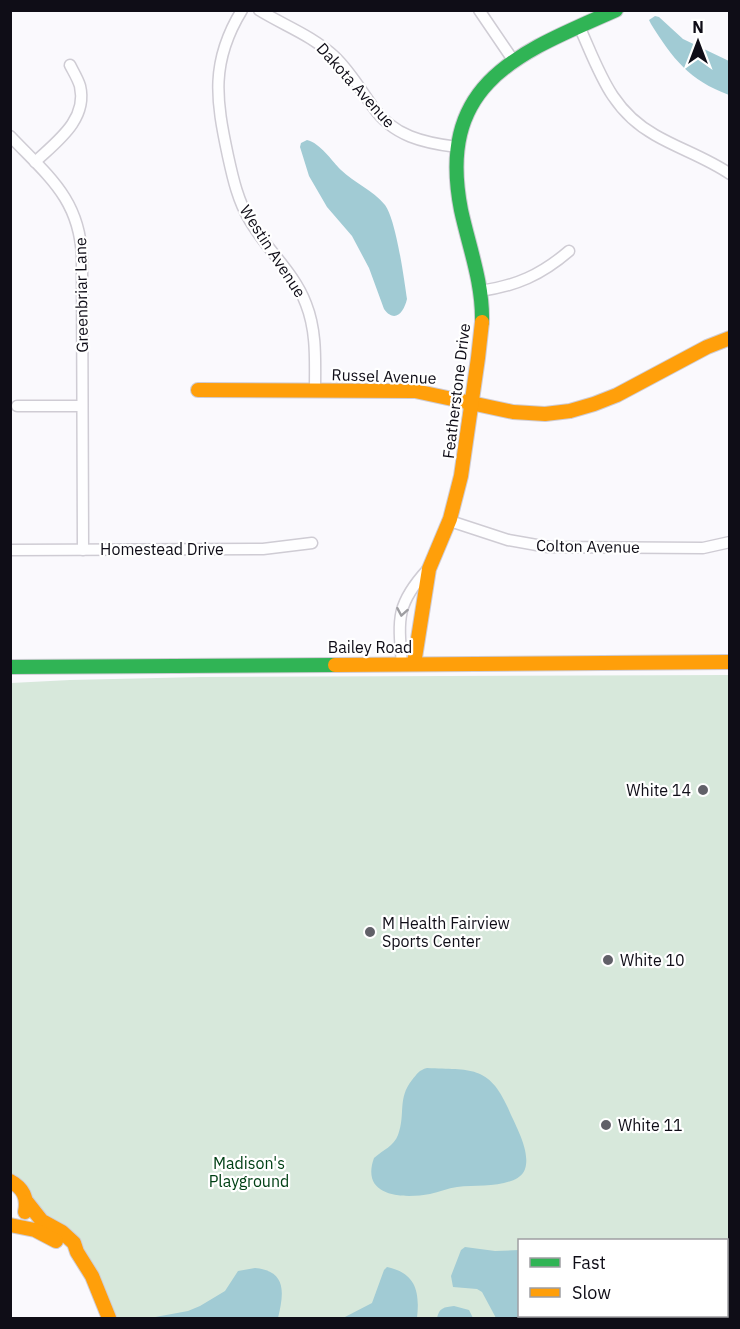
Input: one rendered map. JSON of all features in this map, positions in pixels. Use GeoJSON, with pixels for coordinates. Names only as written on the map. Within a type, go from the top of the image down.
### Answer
{"type":"FeatureCollection","features":[{"type":"Feature","properties":{"kind":"street","name":"Westin Avenue"},"geometry":{"type":"LineString","coordinates":[[242,10],[228,36],[219,67],[217,99],[222,128],[233,181],[244,210],[251,223],[291,275],[306,305],[315,342],[315,391]]}},
{"type":"Feature","properties":{"kind":"street","name":"Dakota Avenue"},"geometry":{"type":"LineString","coordinates":[[259,10],[320,43],[353,77],[383,120],[418,141],[457,147]]}},
{"type":"Feature","properties":{"kind":"street"},"geometry":{"type":"LineString","coordinates":[[479,10],[513,60]]}},
{"type":"Feature","properties":{"kind":"street","name":"Featherstone Drive"},"geometry":{"type":"LineString","coordinates":[[408,664],[429,569],[450,521],[460,482],[482,331],[480,291],[472,249],[456,192],[455,179],[457,147],[468,111],[492,77],[513,60],[538,44],[616,10]]}},
{"type":"Feature","properties":{"kind":"street"},"geometry":{"type":"LineString","coordinates":[[579,26],[611,96],[624,111],[654,135],[729,174]]}},
{"type":"Feature","properties":{"kind":"street"},"geometry":{"type":"LineString","coordinates":[[35,162],[65,134],[80,110],[80,86],[70,65]]}},
{"type":"Feature","properties":{"kind":"street","name":"Greenbriar Lane"},"geometry":{"type":"LineString","coordinates":[[10,136],[57,185],[66,198],[79,228],[82,258],[83,550]]}},
{"type":"Feature","properties":{"kind":"street"},"geometry":{"type":"LineString","coordinates":[[480,291],[529,278],[549,268],[569,251]]}},
{"type":"Feature","properties":{"kind":"street","name":"Russel Avenue"},"geometry":{"type":"LineString","coordinates":[[198,390],[415,391],[529,414],[575,411],[606,400],[706,347],[729,338]]}},
{"type":"Feature","properties":{"kind":"street"},"geometry":{"type":"LineString","coordinates":[[16,406],[82,406]]}},
{"type":"Feature","properties":{"kind":"street","name":"Colton Avenue"},"geometry":{"type":"LineString","coordinates":[[450,521],[508,540],[548,547],[704,548],[729,542]]}},
{"type":"Feature","properties":{"kind":"street","name":"Homestead Drive"},"geometry":{"type":"LineString","coordinates":[[10,550],[263,549],[312,543]]}},
{"type":"Feature","properties":{"kind":"street","name":"Featherstone Drive"},"geometry":{"type":"LineString","coordinates":[[408,664],[401,612],[412,586],[429,569]]}},
{"type":"Feature","properties":{"kind":"street","name":"Bailey Road"},"geometry":{"type":"LineString","coordinates":[[10,667],[729,662]]}},
{"type":"Feature","properties":{"kind":"street"},"geometry":{"type":"LineString","coordinates":[[10,1181],[24,1191],[27,1202],[42,1221],[62,1232],[74,1243],[92,1276],[110,1318]]}},
{"type":"Feature","properties":{"kind":"street"},"geometry":{"type":"LineString","coordinates":[[10,1224],[23,1214],[27,1202]]}},
{"type":"Feature","properties":{"kind":"street"},"geometry":{"type":"LineString","coordinates":[[10,1224],[43,1233],[77,1252]]}},
{"type":"Feature","properties":{"kind":"green space","name":"M Health Fairview Sports Center"},"geometry":{"type":"Polygon","coordinates":[[[729,675],[729,1318],[109,1318],[87,1266],[11,1181],[11,683],[201,677],[729,675]]]}},
{"type":"Feature","properties":{"kind":"water"},"geometry":{"type":"Polygon","coordinates":[[[655,16],[683,39],[729,61],[729,95],[703,82],[683,67],[651,24],[649,20],[655,16]]]}},
{"type":"Feature","properties":{"kind":"water"},"geometry":{"type":"Polygon","coordinates":[[[307,140],[317,145],[346,175],[380,200],[389,212],[399,250],[407,299],[404,308],[395,316],[384,309],[369,268],[352,236],[327,207],[309,176],[300,147],[301,143],[307,140]]]}},
{"type":"Feature","properties":{"kind":"water"},"geometry":{"type":"Polygon","coordinates":[[[427,1068],[467,1070],[485,1077],[493,1084],[508,1108],[524,1146],[526,1162],[520,1176],[498,1184],[457,1187],[430,1194],[408,1196],[397,1195],[378,1188],[373,1181],[371,1171],[374,1158],[396,1139],[407,1087],[418,1072],[427,1068]]]}},
{"type":"Feature","properties":{"kind":"water"},"geometry":{"type":"Polygon","coordinates":[[[465,1247],[495,1251],[518,1250],[518,1317],[549,1318],[496,1318],[482,1292],[477,1289],[453,1287],[451,1276],[461,1250],[465,1247]]]}},
{"type":"Feature","properties":{"kind":"water"},"geometry":{"type":"Polygon","coordinates":[[[387,1267],[404,1274],[414,1285],[418,1300],[417,1318],[343,1318],[372,1303],[387,1267]]]}},
{"type":"Feature","properties":{"kind":"water"},"geometry":{"type":"Polygon","coordinates":[[[255,1268],[273,1274],[281,1285],[278,1318],[150,1318],[188,1311],[200,1306],[225,1291],[238,1271],[255,1268]]]}},
{"type":"Feature","properties":{"kind":"water"},"geometry":{"type":"Polygon","coordinates":[[[454,1306],[469,1310],[473,1318],[437,1318],[442,1309],[454,1306]]]}},
{"type":"Feature","properties":{"kind":"traffic: fast"},"geometry":{"type":"LineString","coordinates":[[482,322],[475,265],[461,210],[457,166],[461,131],[473,102],[493,78],[518,58],[547,41],[616,10]]}},
{"type":"Feature","properties":{"kind":"traffic: fast"},"geometry":{"type":"LineString","coordinates":[[10,667],[335,665]]}},
{"type":"Feature","properties":{"kind":"traffic: slow"},"geometry":{"type":"LineString","coordinates":[[414,664],[429,569],[450,519],[461,476],[482,322]]}},
{"type":"Feature","properties":{"kind":"traffic: slow"},"geometry":{"type":"LineString","coordinates":[[198,390],[415,391],[513,412],[545,414],[570,411],[617,395],[707,347],[730,338]]}},
{"type":"Feature","properties":{"kind":"traffic: slow"},"geometry":{"type":"LineString","coordinates":[[335,665],[730,662]]}},
{"type":"Feature","properties":{"kind":"traffic: slow"},"geometry":{"type":"LineString","coordinates":[[10,1181],[24,1194],[25,1212]]}},
{"type":"Feature","properties":{"kind":"traffic: slow"},"geometry":{"type":"LineString","coordinates":[[27,1202],[42,1221],[62,1232],[74,1243],[92,1276],[109,1318]]}},
{"type":"Feature","properties":{"kind":"traffic: slow"},"geometry":{"type":"LineString","coordinates":[[10,1225],[35,1230],[56,1241]]}},
{"type":"Feature","properties":{"kind":"place","name":"White 14"},"geometry":{"type":"Point","coordinates":[703,790]}},
{"type":"Feature","properties":{"kind":"place","name":"M Health Fairview Sports Center"},"geometry":{"type":"Point","coordinates":[370,932]}},
{"type":"Feature","properties":{"kind":"place","name":"White 10"},"geometry":{"type":"Point","coordinates":[608,960]}},
{"type":"Feature","properties":{"kind":"place","name":"White 11"},"geometry":{"type":"Point","coordinates":[606,1125]}},
{"type":"Feature","properties":{"kind":"park label","name":"Madison's Playground"},"geometry":{"type":"Point","coordinates":[249,1172]}}]}
